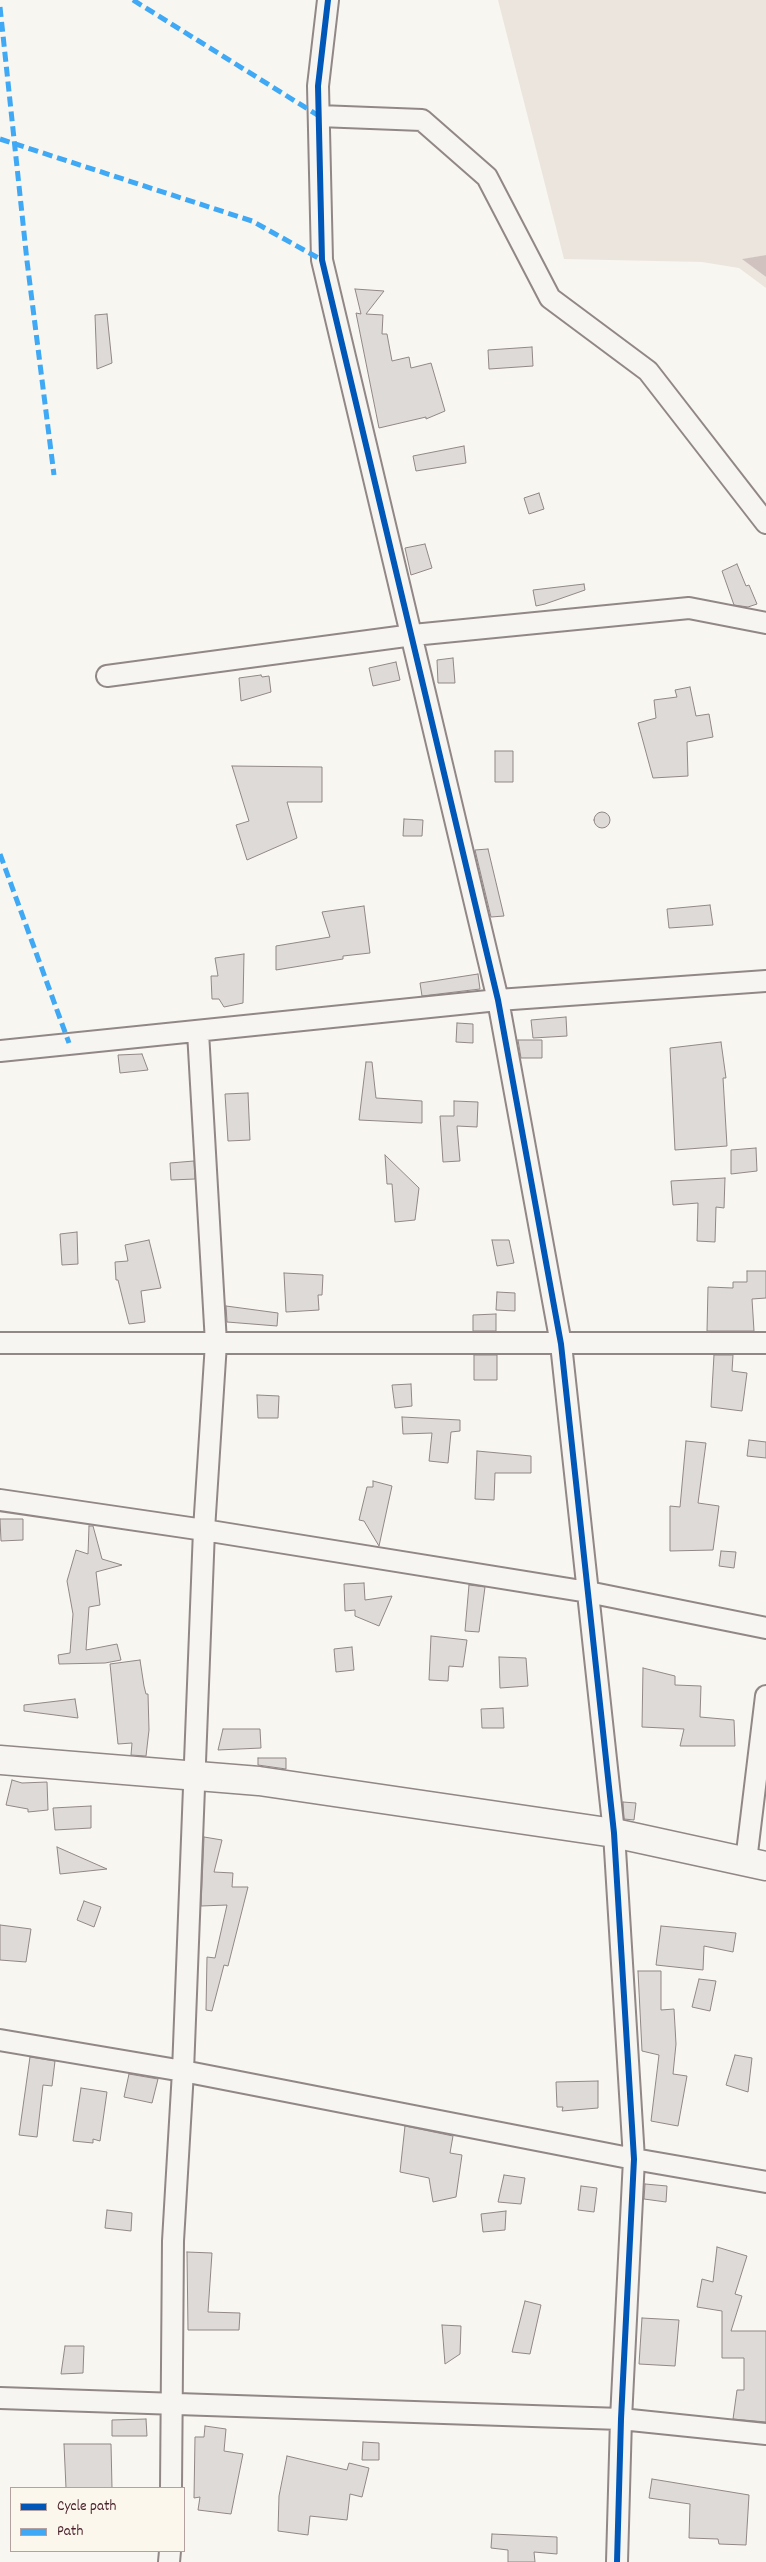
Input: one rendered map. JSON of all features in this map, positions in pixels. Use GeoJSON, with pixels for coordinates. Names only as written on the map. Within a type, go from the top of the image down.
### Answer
{"type":"FeatureCollection","features":[{"type":"Feature","properties":{"kind":"main road"},"geometry":{"type":"LineString","coordinates":[[0,1760],[259,1781],[614,1833],[756,1864]]}},
{"type":"Feature","properties":{"kind":"street"},"geometry":{"type":"LineString","coordinates":[[328,0],[318,86],[322,260],[413,635],[498,1000],[561,1344],[614,1833],[634,2159],[621,2419],[617,2562]]}},
{"type":"Feature","properties":{"kind":"street"},"geometry":{"type":"LineString","coordinates":[[319,116],[422,120],[487,177],[550,298],[648,371],[766,523]]}},
{"type":"Feature","properties":{"kind":"street"},"geometry":{"type":"LineString","coordinates":[[107,676],[413,635],[689,608],[766,624]]}},
{"type":"Feature","properties":{"kind":"street"},"geometry":{"type":"LineString","coordinates":[[0,1050],[198,1032],[498,1000],[766,981]]}},
{"type":"Feature","properties":{"kind":"street"},"geometry":{"type":"LineString","coordinates":[[171,2487],[174,2241],[183,2071],[204,1530],[216,1343],[198,1032]]}},
{"type":"Feature","properties":{"kind":"street"},"geometry":{"type":"LineString","coordinates":[[0,1343],[766,1344]]}},
{"type":"Feature","properties":{"kind":"street"},"geometry":{"type":"LineString","coordinates":[[0,1500],[204,1530],[588,1592],[766,1628]]}},
{"type":"Feature","properties":{"kind":"street"},"geometry":{"type":"LineString","coordinates":[[756,1864],[766,1696]]}},
{"type":"Feature","properties":{"kind":"street"},"geometry":{"type":"LineString","coordinates":[[0,2040],[183,2071],[634,2159],[766,2182]]}},
{"type":"Feature","properties":{"kind":"street"},"geometry":{"type":"LineString","coordinates":[[0,2398],[621,2419],[766,2434]]}},
{"type":"Feature","properties":{"kind":"shaded area"},"geometry":{"type":"Polygon","coordinates":[[[498,0],[766,0],[766,255],[743,259],[766,277],[766,288],[739,268],[702,262],[564,259],[498,0]]]}},
{"type":"Feature","properties":{"kind":"shaded area"},"geometry":{"type":"Polygon","coordinates":[[[766,255],[766,277],[742,259],[766,255]]]}},
{"type":"Feature","properties":{"kind":"building"},"geometry":{"type":"Polygon","coordinates":[[[355,289],[384,291],[366,314],[383,315],[382,334],[387,334],[392,361],[409,357],[411,368],[431,363],[445,411],[426,419],[426,417],[379,428],[356,313],[361,314],[355,289]]]}},
{"type":"Feature","properties":{"kind":"building"},"geometry":{"type":"Polygon","coordinates":[[[107,314],[112,363],[97,369],[95,315],[107,314]]]}},
{"type":"Feature","properties":{"kind":"building"},"geometry":{"type":"Polygon","coordinates":[[[532,347],[533,366],[489,369],[488,350],[532,347]]]}},
{"type":"Feature","properties":{"kind":"building"},"geometry":{"type":"Polygon","coordinates":[[[464,446],[466,463],[416,471],[413,456],[464,446]]]}},
{"type":"Feature","properties":{"kind":"building"},"geometry":{"type":"Polygon","coordinates":[[[539,493],[544,509],[529,514],[524,498],[539,493]]]}},
{"type":"Feature","properties":{"kind":"building"},"geometry":{"type":"Polygon","coordinates":[[[425,544],[432,568],[411,575],[405,548],[425,544]]]}},
{"type":"Feature","properties":{"kind":"building"},"geometry":{"type":"Polygon","coordinates":[[[737,564],[746,586],[749,585],[757,604],[748,607],[734,605],[722,571],[737,564]]]}},
{"type":"Feature","properties":{"kind":"building"},"geometry":{"type":"Polygon","coordinates":[[[584,584],[585,590],[536,606],[533,590],[584,584]]]}},
{"type":"Feature","properties":{"kind":"building"},"geometry":{"type":"Polygon","coordinates":[[[453,658],[455,683],[438,683],[437,660],[453,658]]]}},
{"type":"Feature","properties":{"kind":"building"},"geometry":{"type":"Polygon","coordinates":[[[396,662],[400,680],[373,686],[369,668],[396,662]]]}},
{"type":"Feature","properties":{"kind":"building"},"geometry":{"type":"Polygon","coordinates":[[[261,675],[262,677],[269,676],[271,692],[241,701],[239,678],[261,675]]]}},
{"type":"Feature","properties":{"kind":"building"},"geometry":{"type":"Polygon","coordinates":[[[690,687],[696,716],[709,714],[713,737],[687,742],[688,776],[653,778],[638,723],[656,718],[654,700],[677,697],[675,690],[690,687]]]}},
{"type":"Feature","properties":{"kind":"building"},"geometry":{"type":"Polygon","coordinates":[[[495,751],[513,751],[513,782],[495,782],[495,751]]]}},
{"type":"Feature","properties":{"kind":"building"},"geometry":{"type":"Polygon","coordinates":[[[232,766],[322,767],[322,802],[287,802],[297,838],[247,860],[236,825],[249,821],[232,766]]]}},
{"type":"Feature","properties":{"kind":"building"},"geometry":{"type":"Polygon","coordinates":[[[599,812],[605,812],[610,817],[608,826],[599,828],[594,823],[594,817],[599,812]]]}},
{"type":"Feature","properties":{"kind":"building"},"geometry":{"type":"Polygon","coordinates":[[[404,819],[423,820],[422,836],[403,836],[404,819]]]}},
{"type":"Feature","properties":{"kind":"building"},"geometry":{"type":"Polygon","coordinates":[[[488,849],[504,916],[491,917],[475,850],[488,849]]]}},
{"type":"Feature","properties":{"kind":"building"},"geometry":{"type":"Polygon","coordinates":[[[710,905],[713,925],[669,928],[667,909],[710,905]]]}},
{"type":"Feature","properties":{"kind":"building"},"geometry":{"type":"Polygon","coordinates":[[[364,906],[370,953],[343,956],[343,959],[276,970],[276,946],[330,937],[322,912],[364,906]]]}},
{"type":"Feature","properties":{"kind":"building"},"geometry":{"type":"Polygon","coordinates":[[[244,954],[243,1003],[224,1007],[219,999],[212,999],[211,976],[218,976],[215,958],[244,954]]]}},
{"type":"Feature","properties":{"kind":"building"},"geometry":{"type":"Polygon","coordinates":[[[478,974],[480,989],[422,996],[420,983],[478,974]]]}},
{"type":"Feature","properties":{"kind":"building"},"geometry":{"type":"Polygon","coordinates":[[[566,1017],[567,1036],[533,1038],[531,1020],[566,1017]]]}},
{"type":"Feature","properties":{"kind":"building"},"geometry":{"type":"Polygon","coordinates":[[[457,1023],[473,1024],[473,1043],[456,1042],[457,1023]]]}},
{"type":"Feature","properties":{"kind":"building"},"geometry":{"type":"Polygon","coordinates":[[[518,1040],[542,1040],[542,1058],[521,1058],[518,1040]]]}},
{"type":"Feature","properties":{"kind":"building"},"geometry":{"type":"Polygon","coordinates":[[[721,1042],[726,1078],[723,1078],[727,1146],[675,1150],[670,1048],[721,1042]]]}},
{"type":"Feature","properties":{"kind":"building"},"geometry":{"type":"Polygon","coordinates":[[[142,1054],[148,1070],[120,1073],[118,1055],[142,1054]]]}},
{"type":"Feature","properties":{"kind":"building"},"geometry":{"type":"Polygon","coordinates":[[[366,1062],[372,1062],[376,1098],[422,1101],[422,1123],[359,1120],[366,1062]]]}},
{"type":"Feature","properties":{"kind":"building"},"geometry":{"type":"Polygon","coordinates":[[[248,1093],[250,1140],[228,1141],[225,1094],[248,1093]]]}},
{"type":"Feature","properties":{"kind":"building"},"geometry":{"type":"Polygon","coordinates":[[[454,1101],[478,1102],[477,1127],[457,1126],[460,1161],[443,1162],[440,1116],[454,1116],[454,1101]]]}},
{"type":"Feature","properties":{"kind":"building"},"geometry":{"type":"Polygon","coordinates":[[[756,1148],[757,1171],[731,1174],[731,1150],[756,1148]]]}},
{"type":"Feature","properties":{"kind":"building"},"geometry":{"type":"Polygon","coordinates":[[[385,1155],[419,1188],[415,1220],[395,1222],[392,1184],[387,1184],[385,1155]]]}},
{"type":"Feature","properties":{"kind":"building"},"geometry":{"type":"Polygon","coordinates":[[[194,1161],[195,1179],[171,1180],[170,1163],[194,1161]]]}},
{"type":"Feature","properties":{"kind":"building"},"geometry":{"type":"Polygon","coordinates":[[[725,1178],[724,1208],[716,1207],[715,1242],[697,1241],[698,1203],[673,1205],[671,1181],[725,1178]]]}},
{"type":"Feature","properties":{"kind":"building"},"geometry":{"type":"Polygon","coordinates":[[[77,1232],[78,1264],[62,1265],[60,1234],[77,1232]]]}},
{"type":"Feature","properties":{"kind":"building"},"geometry":{"type":"Polygon","coordinates":[[[149,1240],[161,1288],[141,1291],[145,1322],[129,1324],[118,1280],[116,1280],[115,1262],[128,1261],[125,1245],[149,1240]]]}},
{"type":"Feature","properties":{"kind":"building"},"geometry":{"type":"Polygon","coordinates":[[[492,1240],[509,1240],[514,1263],[497,1266],[492,1240]]]}},
{"type":"Feature","properties":{"kind":"building"},"geometry":{"type":"Polygon","coordinates":[[[747,1271],[766,1271],[766,1298],[752,1299],[754,1331],[707,1331],[708,1287],[733,1288],[733,1282],[747,1282],[747,1271]]]}},
{"type":"Feature","properties":{"kind":"building"},"geometry":{"type":"Polygon","coordinates":[[[284,1273],[323,1275],[322,1295],[318,1295],[319,1310],[286,1312],[284,1273]]]}},
{"type":"Feature","properties":{"kind":"building"},"geometry":{"type":"Polygon","coordinates":[[[497,1292],[515,1293],[515,1311],[496,1310],[497,1292]]]}},
{"type":"Feature","properties":{"kind":"building"},"geometry":{"type":"Polygon","coordinates":[[[226,1306],[278,1313],[277,1326],[227,1322],[226,1306]]]}},
{"type":"Feature","properties":{"kind":"building"},"geometry":{"type":"Polygon","coordinates":[[[496,1314],[496,1331],[473,1331],[473,1315],[496,1314]]]}},
{"type":"Feature","properties":{"kind":"building"},"geometry":{"type":"Polygon","coordinates":[[[474,1355],[497,1355],[497,1380],[474,1380],[474,1355]]]}},
{"type":"Feature","properties":{"kind":"building"},"geometry":{"type":"Polygon","coordinates":[[[714,1355],[733,1355],[732,1371],[747,1373],[742,1411],[711,1407],[714,1355]]]}},
{"type":"Feature","properties":{"kind":"building"},"geometry":{"type":"Polygon","coordinates":[[[411,1384],[412,1406],[395,1408],[392,1385],[411,1384]]]}},
{"type":"Feature","properties":{"kind":"building"},"geometry":{"type":"Polygon","coordinates":[[[257,1395],[279,1396],[278,1418],[258,1418],[257,1395]]]}},
{"type":"Feature","properties":{"kind":"building"},"geometry":{"type":"Polygon","coordinates":[[[402,1417],[460,1420],[460,1431],[451,1432],[448,1463],[429,1461],[432,1433],[403,1434],[402,1417]]]}},
{"type":"Feature","properties":{"kind":"building"},"geometry":{"type":"Polygon","coordinates":[[[749,1440],[766,1442],[766,1458],[747,1456],[749,1440]]]}},
{"type":"Feature","properties":{"kind":"building"},"geometry":{"type":"Polygon","coordinates":[[[686,1441],[706,1443],[698,1503],[719,1506],[713,1550],[670,1551],[670,1506],[680,1507],[686,1441]]]}},
{"type":"Feature","properties":{"kind":"building"},"geometry":{"type":"Polygon","coordinates":[[[477,1451],[531,1456],[531,1473],[495,1473],[494,1500],[475,1499],[477,1451]]]}},
{"type":"Feature","properties":{"kind":"building"},"geometry":{"type":"Polygon","coordinates":[[[373,1481],[392,1486],[379,1546],[364,1521],[359,1520],[367,1487],[373,1487],[373,1481]]]}},
{"type":"Feature","properties":{"kind":"building"},"geometry":{"type":"Polygon","coordinates":[[[0,1519],[23,1519],[23,1540],[1,1541],[0,1519]]]}},
{"type":"Feature","properties":{"kind":"building"},"geometry":{"type":"Polygon","coordinates":[[[89,1526],[93,1526],[102,1559],[122,1565],[96,1572],[100,1605],[89,1607],[86,1650],[117,1644],[121,1660],[105,1663],[59,1664],[58,1655],[70,1653],[73,1614],[67,1581],[76,1550],[88,1554],[89,1526]]]}},
{"type":"Feature","properties":{"kind":"building"},"geometry":{"type":"Polygon","coordinates":[[[721,1551],[736,1552],[734,1568],[719,1566],[721,1551]]]}},
{"type":"Feature","properties":{"kind":"building"},"geometry":{"type":"Polygon","coordinates":[[[364,1583],[365,1600],[392,1596],[379,1626],[355,1616],[355,1610],[345,1611],[344,1584],[364,1583]]]}},
{"type":"Feature","properties":{"kind":"building"},"geometry":{"type":"Polygon","coordinates":[[[469,1585],[485,1587],[479,1632],[465,1631],[469,1585]]]}},
{"type":"Feature","properties":{"kind":"building"},"geometry":{"type":"Polygon","coordinates":[[[431,1636],[467,1640],[463,1667],[449,1666],[448,1681],[429,1680],[431,1636]]]}},
{"type":"Feature","properties":{"kind":"building"},"geometry":{"type":"Polygon","coordinates":[[[352,1647],[354,1670],[336,1672],[334,1649],[352,1647]]]}},
{"type":"Feature","properties":{"kind":"building"},"geometry":{"type":"Polygon","coordinates":[[[499,1657],[526,1658],[528,1686],[500,1688],[499,1657]]]}},
{"type":"Feature","properties":{"kind":"building"},"geometry":{"type":"Polygon","coordinates":[[[140,1660],[144,1686],[146,1694],[148,1694],[149,1730],[146,1756],[131,1755],[132,1743],[118,1744],[110,1664],[140,1660]]]}},
{"type":"Feature","properties":{"kind":"building"},"geometry":{"type":"Polygon","coordinates":[[[643,1668],[675,1676],[675,1685],[701,1686],[700,1717],[734,1720],[735,1746],[680,1746],[684,1729],[642,1727],[643,1668]]]}},
{"type":"Feature","properties":{"kind":"building"},"geometry":{"type":"Polygon","coordinates":[[[75,1699],[78,1718],[24,1711],[24,1705],[75,1699]]]}},
{"type":"Feature","properties":{"kind":"building"},"geometry":{"type":"Polygon","coordinates":[[[503,1708],[504,1728],[482,1728],[481,1709],[503,1708]]]}},
{"type":"Feature","properties":{"kind":"building"},"geometry":{"type":"Polygon","coordinates":[[[223,1729],[260,1729],[261,1748],[218,1750],[223,1729]]]}},
{"type":"Feature","properties":{"kind":"building"},"geometry":{"type":"Polygon","coordinates":[[[258,1758],[286,1758],[286,1769],[258,1765],[258,1758]]]}},
{"type":"Feature","properties":{"kind":"building"},"geometry":{"type":"Polygon","coordinates":[[[12,1780],[22,1783],[47,1782],[48,1810],[28,1812],[28,1809],[6,1805],[12,1780]]]}},
{"type":"Feature","properties":{"kind":"building"},"geometry":{"type":"Polygon","coordinates":[[[623,1802],[636,1803],[634,1820],[624,1819],[623,1802]]]}},
{"type":"Feature","properties":{"kind":"building"},"geometry":{"type":"Polygon","coordinates":[[[91,1806],[91,1828],[55,1830],[53,1808],[91,1806]]]}},
{"type":"Feature","properties":{"kind":"building"},"geometry":{"type":"Polygon","coordinates":[[[204,1837],[222,1840],[214,1872],[233,1873],[232,1887],[248,1887],[228,1966],[224,1965],[212,2011],[206,2010],[207,1957],[215,1958],[227,1905],[201,1906],[204,1837]]]}},
{"type":"Feature","properties":{"kind":"building"},"geometry":{"type":"Polygon","coordinates":[[[57,1847],[107,1869],[60,1874],[57,1847]]]}},
{"type":"Feature","properties":{"kind":"building"},"geometry":{"type":"Polygon","coordinates":[[[84,1901],[101,1907],[94,1927],[77,1920],[84,1901]]]}},
{"type":"Feature","properties":{"kind":"building"},"geometry":{"type":"Polygon","coordinates":[[[0,1925],[31,1929],[26,1962],[0,1960],[0,1925]]]}},
{"type":"Feature","properties":{"kind":"building"},"geometry":{"type":"Polygon","coordinates":[[[661,1926],[736,1933],[733,1952],[704,1946],[703,1970],[656,1965],[661,1926]]]}},
{"type":"Feature","properties":{"kind":"building"},"geometry":{"type":"Polygon","coordinates":[[[638,1971],[661,1971],[661,2010],[674,2009],[676,2044],[673,2074],[687,2076],[678,2126],[651,2121],[659,2055],[642,2051],[638,1971]]]}},
{"type":"Feature","properties":{"kind":"building"},"geometry":{"type":"Polygon","coordinates":[[[699,1979],[716,1981],[710,2011],[692,2007],[699,1979]]]}},
{"type":"Feature","properties":{"kind":"building"},"geometry":{"type":"Polygon","coordinates":[[[735,2055],[752,2058],[748,2092],[726,2085],[735,2055]]]}},
{"type":"Feature","properties":{"kind":"building"},"geometry":{"type":"Polygon","coordinates":[[[30,2057],[55,2061],[52,2086],[43,2085],[37,2137],[19,2135],[30,2057]]]}},
{"type":"Feature","properties":{"kind":"building"},"geometry":{"type":"Polygon","coordinates":[[[129,2074],[158,2079],[152,2103],[124,2097],[129,2074]]]}},
{"type":"Feature","properties":{"kind":"building"},"geometry":{"type":"Polygon","coordinates":[[[598,2081],[598,2108],[562,2111],[563,2107],[557,2107],[556,2082],[598,2081]]]}},
{"type":"Feature","properties":{"kind":"building"},"geometry":{"type":"Polygon","coordinates":[[[81,2088],[107,2092],[100,2141],[93,2139],[93,2143],[73,2141],[81,2088]]]}},
{"type":"Feature","properties":{"kind":"building"},"geometry":{"type":"Polygon","coordinates":[[[405,2126],[453,2136],[450,2153],[462,2155],[456,2197],[433,2202],[429,2178],[400,2172],[405,2126]]]}},
{"type":"Feature","properties":{"kind":"building"},"geometry":{"type":"Polygon","coordinates":[[[504,2175],[525,2178],[521,2204],[498,2202],[504,2175]]]}},
{"type":"Feature","properties":{"kind":"building"},"geometry":{"type":"Polygon","coordinates":[[[645,2184],[667,2186],[666,2202],[644,2199],[645,2184]]]}},
{"type":"Feature","properties":{"kind":"building"},"geometry":{"type":"Polygon","coordinates":[[[581,2186],[597,2188],[594,2212],[578,2210],[581,2186]]]}},
{"type":"Feature","properties":{"kind":"building"},"geometry":{"type":"Polygon","coordinates":[[[107,2210],[132,2213],[131,2231],[105,2228],[107,2210]]]}},
{"type":"Feature","properties":{"kind":"building"},"geometry":{"type":"Polygon","coordinates":[[[506,2211],[505,2230],[483,2232],[481,2214],[506,2211]]]}},
{"type":"Feature","properties":{"kind":"building"},"geometry":{"type":"Polygon","coordinates":[[[717,2247],[747,2256],[735,2294],[742,2296],[731,2331],[766,2331],[766,2422],[733,2419],[737,2390],[744,2390],[744,2358],[722,2358],[722,2311],[697,2307],[702,2279],[713,2282],[717,2247]]]}},
{"type":"Feature","properties":{"kind":"building"},"geometry":{"type":"Polygon","coordinates":[[[187,2252],[212,2253],[208,2312],[240,2313],[239,2330],[188,2330],[187,2252]]]}},
{"type":"Feature","properties":{"kind":"building"},"geometry":{"type":"Polygon","coordinates":[[[525,2301],[541,2305],[530,2354],[512,2352],[525,2301]]]}},
{"type":"Feature","properties":{"kind":"building"},"geometry":{"type":"Polygon","coordinates":[[[642,2318],[679,2320],[675,2366],[639,2364],[642,2318]]]}},
{"type":"Feature","properties":{"kind":"building"},"geometry":{"type":"Polygon","coordinates":[[[442,2325],[461,2326],[460,2354],[445,2364],[442,2325]]]}},
{"type":"Feature","properties":{"kind":"building"},"geometry":{"type":"Polygon","coordinates":[[[65,2346],[84,2346],[83,2373],[61,2374],[65,2346]]]}},
{"type":"Feature","properties":{"kind":"building"},"geometry":{"type":"Polygon","coordinates":[[[146,2419],[147,2436],[112,2436],[112,2420],[146,2419]]]}},
{"type":"Feature","properties":{"kind":"building"},"geometry":{"type":"Polygon","coordinates":[[[205,2426],[226,2429],[224,2451],[243,2454],[231,2514],[198,2510],[200,2497],[194,2498],[195,2437],[204,2437],[205,2426]]]}},
{"type":"Feature","properties":{"kind":"building"},"geometry":{"type":"Polygon","coordinates":[[[363,2442],[379,2443],[379,2460],[362,2460],[363,2442]]]}},
{"type":"Feature","properties":{"kind":"building"},"geometry":{"type":"Polygon","coordinates":[[[64,2444],[111,2444],[112,2487],[66,2487],[64,2444]]]}},
{"type":"Feature","properties":{"kind":"building"},"geometry":{"type":"Polygon","coordinates":[[[287,2456],[347,2470],[349,2463],[369,2468],[362,2497],[350,2494],[347,2520],[310,2516],[308,2535],[278,2531],[279,2496],[287,2456]]]}},
{"type":"Feature","properties":{"kind":"building"},"geometry":{"type":"Polygon","coordinates":[[[652,2479],[749,2495],[746,2545],[719,2544],[718,2539],[689,2538],[690,2504],[649,2498],[652,2479]]]}},
{"type":"Feature","properties":{"kind":"building"},"geometry":{"type":"Polygon","coordinates":[[[492,2534],[557,2537],[557,2554],[534,2552],[535,2562],[508,2562],[508,2550],[491,2548],[492,2534]]]}},
{"type":"Feature","properties":{"kind":"marked path"},"geometry":{"type":"LineString","coordinates":[[133,0],[319,116]]}},
{"type":"Feature","properties":{"kind":"marked path"},"geometry":{"type":"LineString","coordinates":[[0,7],[27,261],[54,475]]}},
{"type":"Feature","properties":{"kind":"marked path"},"geometry":{"type":"LineString","coordinates":[[0,139],[252,221],[322,260]]}},
{"type":"Feature","properties":{"kind":"marked path"},"geometry":{"type":"LineString","coordinates":[[0,854],[69,1043]]}},
{"type":"Feature","properties":{"kind":"cycle path"},"geometry":{"type":"LineString","coordinates":[[328,0],[318,86],[322,260],[498,1000],[561,1344],[614,1833],[634,2159],[621,2419],[617,2562]]}}]}
